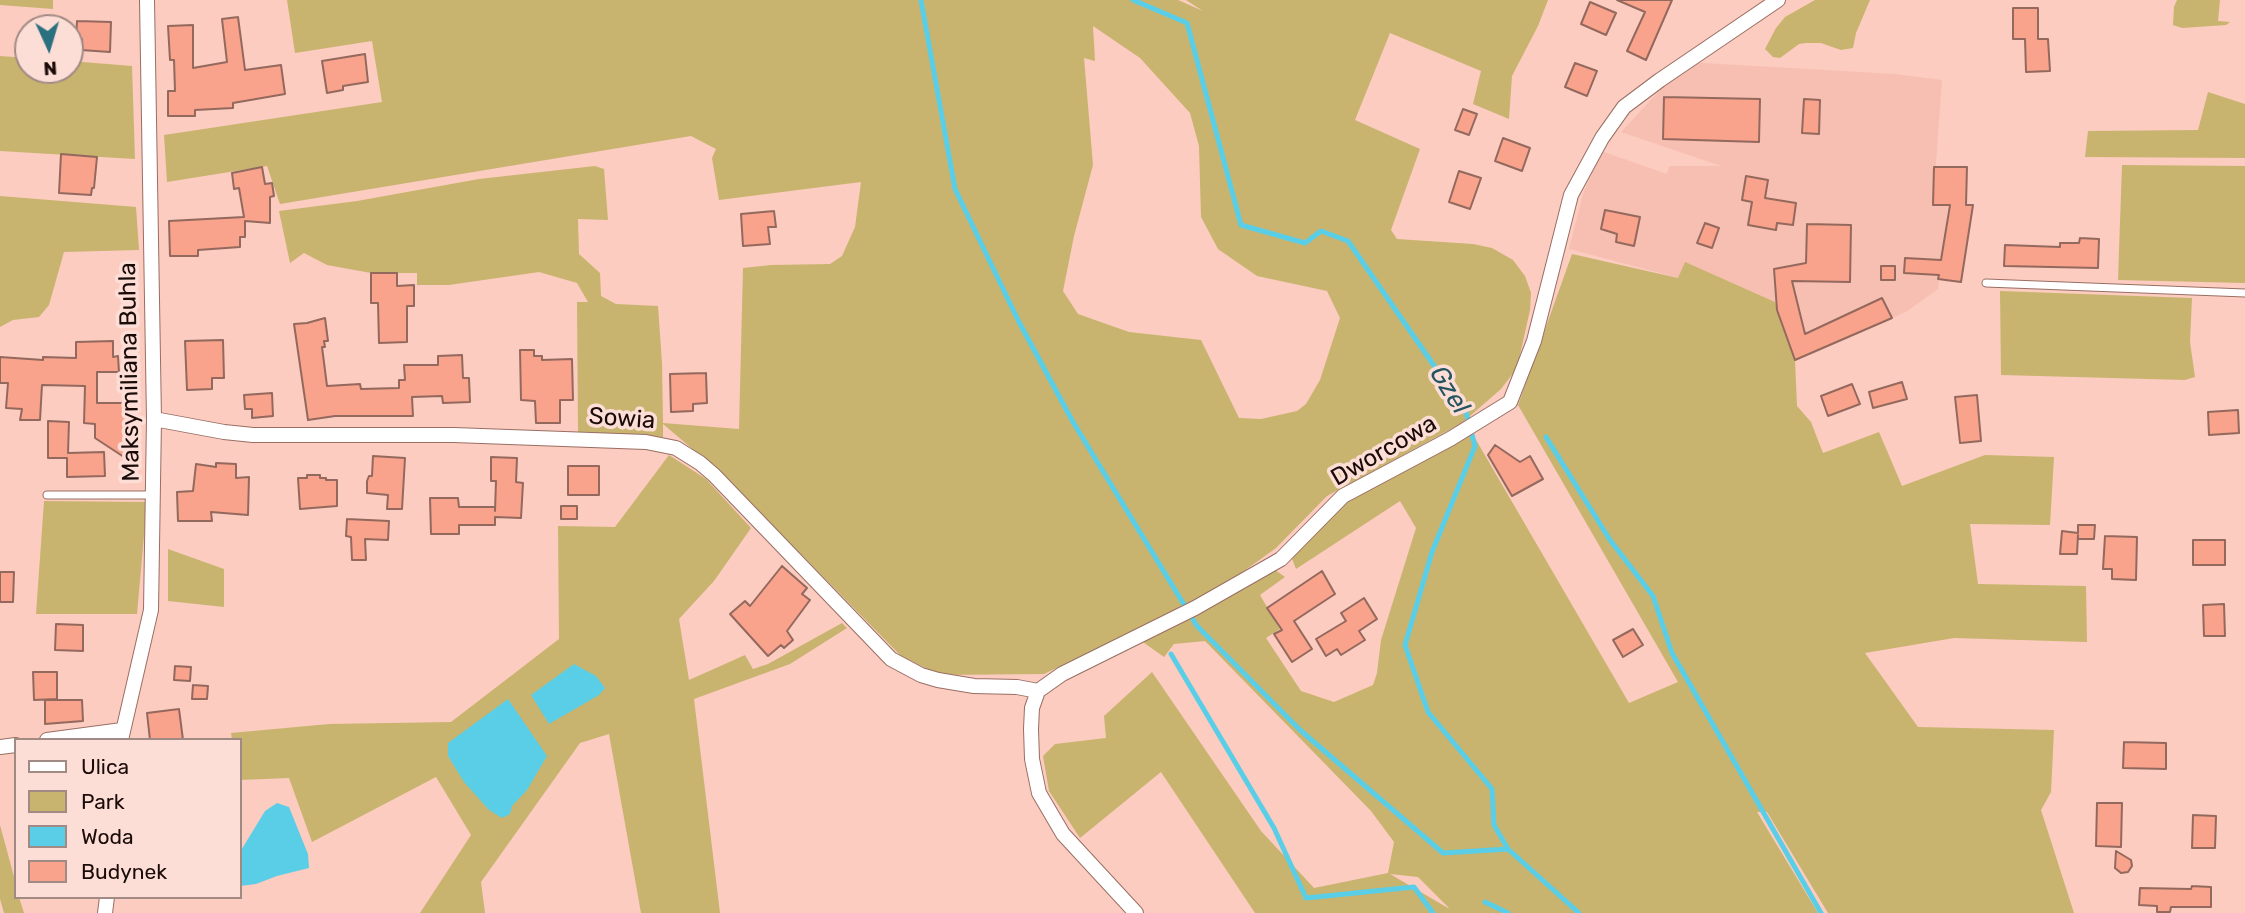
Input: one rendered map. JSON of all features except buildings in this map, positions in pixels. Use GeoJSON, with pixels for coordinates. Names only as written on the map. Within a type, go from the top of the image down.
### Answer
{"type":"FeatureCollection","features":[{"type":"Feature","properties":{"kind":"street","name":"Maksymiliana Buhla"},"geometry":{"type":"LineString","coordinates":[[121,735],[151,610],[154,419],[147,0]]}},
{"type":"Feature","properties":{"kind":"street","name":"Dworcowa"},"geometry":{"type":"LineString","coordinates":[[1038,691],[1062,674],[1189,611],[1281,559],[1343,496],[1460,433],[1510,402],[1534,341],[1571,195],[1602,138],[1624,107],[1778,0]]}},
{"type":"Feature","properties":{"kind":"street","name":"Sowia"},"geometry":{"type":"LineString","coordinates":[[154,419],[253,435],[467,435],[646,442],[676,448],[694,458],[714,475],[891,659],[921,675],[938,680],[1038,691]]}},
{"type":"Feature","properties":{"kind":"street"},"geometry":{"type":"LineString","coordinates":[[1038,691],[1032,708],[1031,729],[1032,759],[1039,793],[1063,834],[1136,913]]}},
{"type":"Feature","properties":{"kind":"street"},"geometry":{"type":"LineString","coordinates":[[77,738],[121,735]]}},
{"type":"Feature","properties":{"kind":"lane"},"geometry":{"type":"LineString","coordinates":[[1986,283],[2245,293]]}},
{"type":"Feature","properties":{"kind":"lane"},"geometry":{"type":"LineString","coordinates":[[47,495],[154,495]]}},
{"type":"Feature","properties":{"kind":"shaded area"},"geometry":{"type":"Polygon","coordinates":[[[1686,62],[1895,74],[1942,80],[1933,204],[1948,205],[1938,289],[1906,312],[1795,360],[1775,302],[1685,263],[1679,278],[1569,249],[1583,194],[1601,151],[1667,174],[1669,166],[1721,166],[1621,132],[1686,62]]]}},
{"type":"Feature","properties":{"kind":"green space"},"geometry":{"type":"Polygon","coordinates":[[[0,0],[53,0],[53,9],[0,5],[0,0]]]}},
{"type":"Feature","properties":{"kind":"green space"},"geometry":{"type":"Polygon","coordinates":[[[287,0],[1178,0],[1203,11],[1186,0],[1548,0],[1512,76],[1509,119],[1473,104],[1481,71],[1390,33],[1355,120],[1420,149],[1391,230],[1397,239],[1473,244],[1492,248],[1513,260],[1525,276],[1531,293],[1530,310],[1517,368],[1501,389],[1462,423],[1327,496],[1276,548],[1219,589],[1044,674],[940,675],[901,656],[722,474],[663,424],[663,437],[578,432],[577,302],[588,302],[577,283],[539,272],[449,285],[417,285],[417,273],[371,273],[327,265],[304,253],[290,263],[279,211],[357,201],[479,179],[595,166],[604,169],[608,220],[578,219],[579,254],[600,273],[601,296],[616,304],[658,306],[663,423],[739,429],[743,268],[830,264],[842,256],[855,227],[861,182],[719,200],[712,158],[716,149],[691,136],[280,204],[267,166],[167,182],[164,135],[382,102],[372,41],[295,53],[287,0]],[[1093,26],[1095,61],[1084,58],[1093,165],[1063,291],[1078,314],[1129,332],[1201,340],[1239,418],[1261,419],[1297,411],[1306,404],[1320,380],[1340,318],[1327,291],[1257,276],[1218,249],[1201,217],[1199,146],[1190,113],[1140,58],[1093,26]]]}},
{"type":"Feature","properties":{"kind":"green space"},"geometry":{"type":"Polygon","coordinates":[[[1815,0],[1870,0],[1856,33],[1853,48],[1841,50],[1821,43],[1806,43],[1799,44],[1780,58],[1773,57],[1765,49],[1776,28],[1785,17],[1815,0]]]}},
{"type":"Feature","properties":{"kind":"green space"},"geometry":{"type":"Polygon","coordinates":[[[2177,0],[2220,0],[2218,21],[2230,22],[2226,25],[2182,28],[2173,25],[2177,0]]]}},
{"type":"Feature","properties":{"kind":"green space"},"geometry":{"type":"Polygon","coordinates":[[[0,56],[14,57],[14,84],[84,84],[84,62],[132,66],[135,159],[0,151],[0,56]]]}},
{"type":"Feature","properties":{"kind":"green space"},"geometry":{"type":"Polygon","coordinates":[[[2208,92],[2245,104],[2245,158],[2085,157],[2088,131],[2198,130],[2208,92]]]}},
{"type":"Feature","properties":{"kind":"green space"},"geometry":{"type":"Polygon","coordinates":[[[2122,165],[2245,166],[2245,283],[2118,280],[2122,165]]]}},
{"type":"Feature","properties":{"kind":"green space"},"geometry":{"type":"Polygon","coordinates":[[[0,196],[136,207],[139,250],[64,252],[49,305],[39,317],[13,320],[0,327],[0,196]]]}},
{"type":"Feature","properties":{"kind":"green space"},"geometry":{"type":"Polygon","coordinates":[[[1572,254],[1678,278],[1685,262],[1775,302],[1795,360],[1797,406],[1811,422],[1823,453],[1879,432],[1902,486],[1985,455],[2054,457],[2050,525],[1970,524],[1978,584],[2086,586],[2087,642],[1954,638],[1865,653],[1918,727],[2054,730],[2051,792],[2041,810],[2074,913],[1828,913],[1767,812],[1757,812],[1818,913],[1255,913],[1161,772],[1080,838],[1049,791],[1043,756],[1055,744],[1106,738],[1104,716],[1152,672],[1261,831],[1314,888],[1388,873],[1394,842],[1371,811],[1205,641],[1174,644],[1164,657],[1140,640],[1275,570],[1285,577],[1260,595],[1280,629],[1266,638],[1301,691],[1334,702],[1373,685],[1381,640],[1416,528],[1400,501],[1296,569],[1291,556],[1344,503],[1472,433],[1629,703],[1678,682],[1518,405],[1572,254]],[[1390,874],[1449,908],[1418,877],[1390,874]]]}},
{"type":"Feature","properties":{"kind":"green space"},"geometry":{"type":"Polygon","coordinates":[[[2000,291],[2192,298],[2190,342],[2195,377],[2185,380],[2001,375],[2000,291]]]}},
{"type":"Feature","properties":{"kind":"green space"},"geometry":{"type":"Polygon","coordinates":[[[669,455],[706,479],[751,528],[714,581],[679,619],[689,680],[745,655],[753,669],[768,664],[842,623],[847,628],[790,664],[694,699],[720,913],[641,913],[609,734],[580,743],[481,882],[485,913],[420,913],[471,835],[436,777],[312,842],[289,778],[242,780],[242,738],[232,738],[231,733],[329,724],[451,722],[559,639],[558,526],[615,527],[669,455]]]}},
{"type":"Feature","properties":{"kind":"green space"},"geometry":{"type":"Polygon","coordinates":[[[44,501],[147,502],[137,614],[36,614],[44,501]]]}},
{"type":"Feature","properties":{"kind":"green space"},"geometry":{"type":"Polygon","coordinates":[[[168,549],[224,569],[224,607],[168,601],[168,549]]]}},
{"type":"Feature","properties":{"kind":"green space"},"geometry":{"type":"Polygon","coordinates":[[[0,825],[14,877],[14,899],[20,899],[24,913],[4,913],[0,899],[0,825]]]}},
{"type":"Feature","properties":{"kind":"water"},"geometry":{"type":"Polygon","coordinates":[[[574,664],[596,676],[605,688],[599,695],[549,724],[531,695],[574,664]]]}},
{"type":"Feature","properties":{"kind":"water"},"geometry":{"type":"Polygon","coordinates":[[[508,699],[547,756],[527,790],[512,806],[510,814],[502,818],[489,810],[464,782],[448,756],[448,743],[508,699]]]}},
{"type":"Feature","properties":{"kind":"water"},"geometry":{"type":"Polygon","coordinates":[[[277,803],[289,807],[308,854],[309,868],[242,886],[242,849],[265,811],[277,803]]]}},
{"type":"Feature","properties":{"kind":"waterway"},"geometry":{"type":"LineString","coordinates":[[921,0],[955,189],[1019,322],[1073,422],[1197,626],[1300,730],[1443,853],[1508,849]]}},
{"type":"Feature","properties":{"kind":"waterway","name":"Gzel"},"geometry":{"type":"LineString","coordinates":[[1133,0],[1187,23],[1241,225],[1305,243],[1321,231],[1348,241],[1466,412],[1475,446],[1432,552],[1405,645],[1428,712],[1492,789],[1494,825],[1508,849],[1579,913]]}},
{"type":"Feature","properties":{"kind":"waterway"},"geometry":{"type":"LineString","coordinates":[[1546,437],[1610,540],[1653,596],[1672,653],[1821,913]]}},
{"type":"Feature","properties":{"kind":"waterway"},"geometry":{"type":"LineString","coordinates":[[1171,654],[1274,828],[1306,898],[1414,887],[1433,913]]}},
{"type":"Feature","properties":{"kind":"waterway"},"geometry":{"type":"LineString","coordinates":[[1485,902],[1508,913]]}}]}
